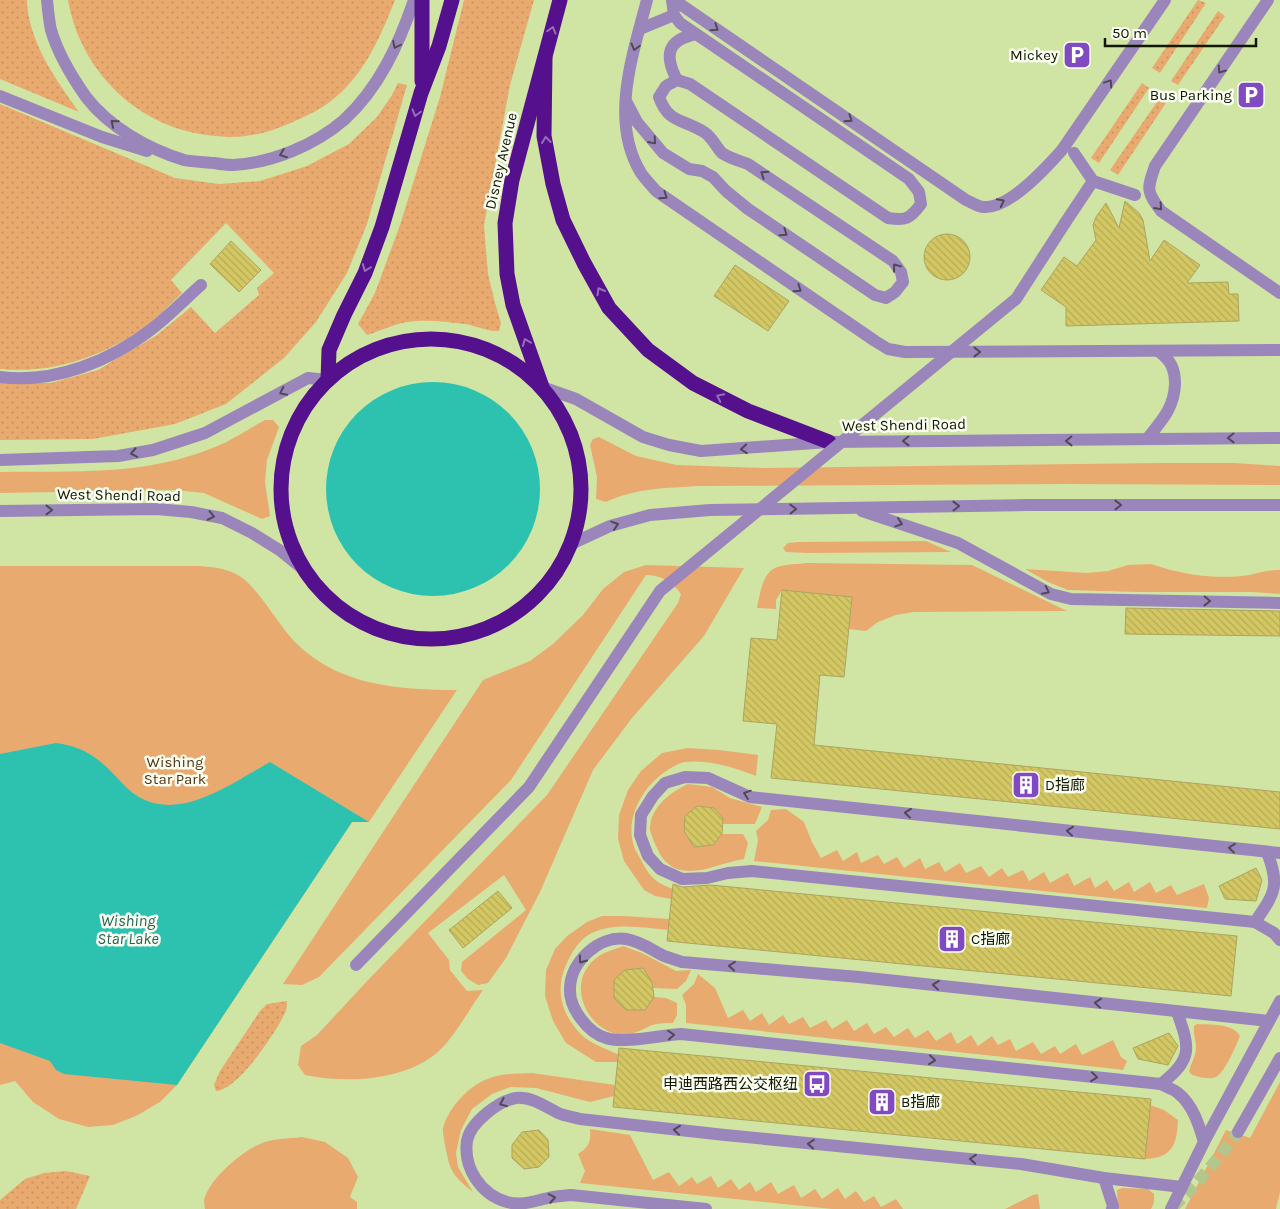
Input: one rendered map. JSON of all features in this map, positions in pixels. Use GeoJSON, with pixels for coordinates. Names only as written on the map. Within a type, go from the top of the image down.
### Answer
{"type":"FeatureCollection","features":[{"type":"Feature","properties":{"kind":"highway"},"geometry":{"type":"LineString","coordinates":[[422,0],[422,93]]}},
{"type":"Feature","properties":{"kind":"highway"},"geometry":{"type":"LineString","coordinates":[[328,380],[330,350],[344,315],[365,273],[382,227],[452,0]]}},
{"type":"Feature","properties":{"kind":"highway","name":"Disney Avenue"},"geometry":{"type":"LineString","coordinates":[[542,387],[513,305],[507,274],[505,223],[512,180],[560,0]]}},
{"type":"Feature","properties":{"kind":"highway"},"geometry":{"type":"LineString","coordinates":[[545,58],[544,136],[553,184],[563,220],[609,308],[648,350],[693,384],[748,410],[829,442]]}},
{"type":"Feature","properties":{"kind":"highway"},"geometry":{"type":"LineString","coordinates":[[413,340],[461,341],[505,358],[542,387],[557,406],[569,427],[579,466],[581,498],[578,522],[570,544],[557,570],[532,600],[516,612],[491,626],[463,636],[434,639],[405,637],[377,629],[350,616],[327,599],[308,577],[291,545],[282,510],[281,474],[289,440],[305,407],[328,380],[368,353],[413,340]]}},
{"type":"Feature","properties":{"kind":"street"},"geometry":{"type":"LineString","coordinates":[[47,0],[51,30],[64,63],[87,98],[114,124],[144,145],[186,160]]}},
{"type":"Feature","properties":{"kind":"street"},"geometry":{"type":"LineString","coordinates":[[0,96],[121,143],[186,160],[233,165],[278,157],[314,141],[343,121],[368,96],[400,38],[414,0]]}},
{"type":"Feature","properties":{"kind":"street"},"geometry":{"type":"LineString","coordinates":[[648,0],[632,58],[626,101],[626,130],[630,147],[641,173],[656,191],[875,342],[888,349],[905,352],[1280,350]]}},
{"type":"Feature","properties":{"kind":"street"},"geometry":{"type":"LineString","coordinates":[[673,0],[966,200],[983,208],[998,206],[1015,194],[1062,150],[1166,0]]}},
{"type":"Feature","properties":{"kind":"street"},"geometry":{"type":"LineString","coordinates":[[673,0],[674,15],[680,23],[909,180],[919,192],[921,204],[914,214],[902,220],[888,218],[690,84],[677,80],[671,69],[668,57],[673,45],[682,37],[696,34]]}},
{"type":"Feature","properties":{"kind":"street"},"geometry":{"type":"LineString","coordinates":[[1268,0],[1155,166],[1149,185],[1150,197],[1160,211],[1280,293]]}},
{"type":"Feature","properties":{"kind":"street"},"geometry":{"type":"LineString","coordinates":[[640,29],[674,15]]}},
{"type":"Feature","properties":{"kind":"street"},"geometry":{"type":"LineString","coordinates":[[626,101],[637,122],[663,153],[688,169],[702,171],[713,177],[726,191],[748,209],[875,295],[886,298],[896,292],[903,282],[901,272],[893,261],[748,164],[722,152],[715,142],[704,133],[673,118],[664,109],[659,97],[666,86],[677,80]]}},
{"type":"Feature","properties":{"kind":"street"},"geometry":{"type":"LineString","coordinates":[[1074,153],[1093,181],[1135,195]]}},
{"type":"Feature","properties":{"kind":"street"},"geometry":{"type":"LineString","coordinates":[[356,965],[529,787],[660,591],[1016,299],[1093,181]]}},
{"type":"Feature","properties":{"kind":"street"},"geometry":{"type":"LineString","coordinates":[[0,377],[38,376],[70,371],[101,360],[127,346],[153,328],[201,285]]}},
{"type":"Feature","properties":{"kind":"street"},"geometry":{"type":"LineString","coordinates":[[1147,439],[1166,416],[1174,396],[1175,374],[1167,357],[1158,351]]}},
{"type":"Feature","properties":{"kind":"street"},"geometry":{"type":"LineString","coordinates":[[0,460],[118,456],[153,450],[205,433],[308,378],[328,380]]}},
{"type":"Feature","properties":{"kind":"street","name":"West Shendi Road"},"geometry":{"type":"LineString","coordinates":[[542,387],[576,399],[643,437],[669,445],[701,450],[829,442],[1280,438]]}},
{"type":"Feature","properties":{"kind":"street"},"geometry":{"type":"LineString","coordinates":[[570,544],[610,526],[650,515],[710,510],[1028,505],[1278,506]]}},
{"type":"Feature","properties":{"kind":"street"},"geometry":{"type":"LineString","coordinates":[[853,508],[958,543],[1051,594],[1071,599],[1280,603]]}},
{"type":"Feature","properties":{"kind":"street","name":"West Shendi Road"},"geometry":{"type":"LineString","coordinates":[[0,511],[156,509],[222,518],[252,533],[281,551],[303,569],[308,577]]}},
{"type":"Feature","properties":{"kind":"street"},"geometry":{"type":"LineString","coordinates":[[1280,853],[750,796],[708,778],[685,777],[665,783],[653,796],[641,815],[640,835],[648,856],[660,869],[682,878],[707,878],[752,870],[1255,922],[1274,932],[1280,940]]}},
{"type":"Feature","properties":{"kind":"street"},"geometry":{"type":"LineString","coordinates":[[1255,922],[1271,899],[1275,880],[1267,852]]}},
{"type":"Feature","properties":{"kind":"street"},"geometry":{"type":"LineString","coordinates":[[1204,1142],[1198,1123],[1188,1104],[1178,1092],[1161,1084],[682,1034],[631,1040],[606,1038],[589,1029],[576,1011],[570,990],[574,971],[587,953],[605,941],[626,939],[682,962],[859,977],[1270,1021]]}},
{"type":"Feature","properties":{"kind":"street"},"geometry":{"type":"LineString","coordinates":[[1171,1209],[1204,1142],[1280,1002]]}},
{"type":"Feature","properties":{"kind":"street"},"geometry":{"type":"LineString","coordinates":[[1161,1084],[1178,1070],[1186,1054],[1186,1037],[1177,1012]]}},
{"type":"Feature","properties":{"kind":"street"},"geometry":{"type":"LineString","coordinates":[[1238,1132],[1280,1058]]}},
{"type":"Feature","properties":{"kind":"street"},"geometry":{"type":"LineString","coordinates":[[706,1209],[571,1195],[527,1204],[509,1203],[492,1197],[477,1183],[468,1161],[467,1140],[478,1120],[497,1105],[517,1098],[542,1103],[559,1113],[580,1119],[1021,1164],[1104,1178],[1182,1187]]}},
{"type":"Feature","properties":{"kind":"street"},"geometry":{"type":"LineString","coordinates":[[1104,1178],[1113,1206],[1112,1209]]}},
{"type":"Feature","properties":{"kind":"green space"},"geometry":{"type":"Polygon","coordinates":[[[0,0],[27,0],[32,30],[38,45],[61,87],[79,112],[0,79],[0,0]]]}},
{"type":"Feature","properties":{"kind":"green space"},"geometry":{"type":"Polygon","coordinates":[[[68,0],[395,0],[372,52],[347,86],[332,100],[311,113],[274,130],[246,136],[229,137],[207,135],[181,129],[157,120],[135,107],[115,90],[99,71],[85,49],[75,26],[68,0]]]}},
{"type":"Feature","properties":{"kind":"green space"},"geometry":{"type":"Polygon","coordinates":[[[464,0],[534,0],[510,85],[484,225],[488,274],[501,323],[499,331],[491,331],[465,324],[414,321],[402,323],[367,335],[358,324],[375,293],[400,225],[440,97],[464,0]]]}},
{"type":"Feature","properties":{"kind":"green space"},"geometry":{"type":"Polygon","coordinates":[[[1198,0],[1206,3],[1160,73],[1152,68],[1198,0]]]}},
{"type":"Feature","properties":{"kind":"green space"},"geometry":{"type":"Polygon","coordinates":[[[1218,11],[1225,16],[1178,85],[1171,81],[1218,11]]]}},
{"type":"Feature","properties":{"kind":"green space"},"geometry":{"type":"Polygon","coordinates":[[[398,83],[407,85],[367,224],[347,273],[316,322],[284,358],[226,404],[175,424],[93,439],[0,440],[0,383],[51,383],[98,370],[157,335],[191,307],[215,333],[259,295],[257,288],[274,273],[226,223],[171,280],[182,293],[150,323],[129,338],[94,355],[58,366],[20,370],[0,369],[0,104],[175,178],[219,184],[260,181],[307,166],[349,144],[377,117],[398,83]]]}},
{"type":"Feature","properties":{"kind":"green space"},"geometry":{"type":"Polygon","coordinates":[[[1142,83],[1149,88],[1099,163],[1091,158],[1142,83]]]}},
{"type":"Feature","properties":{"kind":"green space"},"geometry":{"type":"Polygon","coordinates":[[[1161,96],[1168,100],[1118,175],[1110,170],[1161,96]]]}},
{"type":"Feature","properties":{"kind":"green space"},"geometry":{"type":"Polygon","coordinates":[[[265,420],[273,420],[279,427],[267,460],[265,482],[270,516],[262,519],[204,493],[175,490],[0,493],[0,472],[109,470],[163,463],[215,447],[265,420]]]}},
{"type":"Feature","properties":{"kind":"green space"},"geometry":{"type":"Polygon","coordinates":[[[599,437],[636,456],[677,465],[764,468],[1235,463],[1280,466],[1280,485],[699,486],[640,491],[606,502],[596,499],[597,477],[590,445],[593,439],[599,437]]]}},
{"type":"Feature","properties":{"kind":"green space"},"geometry":{"type":"Polygon","coordinates":[[[926,541],[951,552],[808,553],[786,552],[783,548],[788,543],[799,542],[926,541]]]}},
{"type":"Feature","properties":{"kind":"green space"},"geometry":{"type":"Polygon","coordinates":[[[808,563],[972,565],[1067,611],[914,612],[896,615],[878,622],[866,631],[849,629],[851,597],[782,590],[776,600],[776,609],[757,608],[762,584],[772,570],[784,565],[808,563]]]}},
{"type":"Feature","properties":{"kind":"green space"},"geometry":{"type":"Polygon","coordinates":[[[1151,564],[1173,571],[1219,577],[1242,576],[1270,570],[1280,570],[1280,594],[1068,590],[1048,582],[1025,569],[1087,573],[1108,571],[1128,565],[1151,564]]]}},
{"type":"Feature","properties":{"kind":"green space"},"geometry":{"type":"Polygon","coordinates":[[[646,565],[744,568],[704,636],[632,718],[593,770],[540,892],[506,958],[488,983],[478,985],[468,979],[461,971],[462,962],[526,910],[504,875],[428,933],[449,960],[450,970],[467,991],[483,990],[459,1027],[443,1047],[430,1058],[414,1067],[378,1077],[340,1079],[305,1075],[298,1065],[301,1046],[317,1035],[547,795],[678,603],[681,594],[666,580],[646,575],[511,780],[319,977],[302,985],[283,984],[483,680],[530,661],[553,644],[583,615],[603,589],[624,572],[646,565]]]}},
{"type":"Feature","properties":{"kind":"green space","name":"Wishing Star Park"},"geometry":{"type":"Polygon","coordinates":[[[0,566],[200,566],[226,570],[242,578],[251,586],[297,644],[314,658],[332,669],[351,677],[393,687],[457,690],[369,822],[352,822],[177,1085],[160,1102],[136,1116],[113,1125],[88,1127],[59,1119],[33,1102],[15,1081],[0,1085],[0,566]]]}},
{"type":"Feature","properties":{"kind":"green space"},"geometry":{"type":"Polygon","coordinates":[[[688,748],[758,755],[756,776],[731,767],[712,763],[685,762],[676,765],[662,774],[647,789],[636,808],[633,818],[631,828],[632,839],[635,849],[651,876],[658,882],[673,889],[672,899],[655,896],[644,890],[624,861],[618,839],[619,815],[628,790],[641,771],[662,753],[688,748]]]}},
{"type":"Feature","properties":{"kind":"green space"},"geometry":{"type":"Polygon","coordinates":[[[688,784],[712,787],[730,798],[762,807],[755,824],[723,824],[723,818],[714,808],[697,806],[685,816],[684,831],[694,847],[713,845],[722,834],[743,834],[748,843],[744,859],[703,870],[686,871],[671,866],[661,856],[653,840],[650,829],[651,821],[663,801],[675,791],[688,784]]]}},
{"type":"Feature","properties":{"kind":"green space"},"geometry":{"type":"Polygon","coordinates":[[[786,809],[804,822],[821,858],[837,850],[843,861],[857,852],[861,863],[878,855],[884,864],[897,857],[904,868],[920,858],[925,869],[939,862],[945,872],[960,863],[966,873],[981,866],[989,877],[1002,868],[1008,877],[1023,870],[1029,881],[1044,872],[1050,883],[1068,873],[1074,886],[1090,877],[1095,888],[1107,880],[1114,891],[1129,882],[1134,892],[1150,882],[1156,893],[1171,885],[1177,895],[1204,884],[1209,898],[1207,908],[754,861],[758,840],[756,831],[768,820],[771,810],[786,809]]]}},
{"type":"Feature","properties":{"kind":"green space"},"geometry":{"type":"Polygon","coordinates":[[[602,916],[670,919],[669,930],[620,927],[601,930],[588,935],[576,946],[562,975],[561,995],[566,1013],[571,1022],[587,1040],[619,1055],[618,1062],[596,1062],[566,1043],[553,1021],[545,996],[546,970],[555,949],[567,936],[587,922],[602,916]]]}},
{"type":"Feature","properties":{"kind":"green space"},"geometry":{"type":"Polygon","coordinates":[[[623,946],[642,953],[676,971],[691,970],[686,981],[677,989],[653,988],[652,982],[643,968],[625,970],[614,980],[614,998],[626,1010],[645,1010],[654,997],[666,998],[677,1003],[677,1015],[673,1023],[655,1024],[632,1034],[623,1035],[603,1028],[587,1011],[581,989],[582,978],[587,968],[601,955],[623,946]]]}},
{"type":"Feature","properties":{"kind":"green space"},"geometry":{"type":"Polygon","coordinates":[[[698,974],[715,988],[728,1018],[743,1010],[750,1021],[762,1013],[769,1025],[783,1015],[789,1024],[803,1017],[810,1028],[826,1020],[832,1029],[847,1020],[854,1031],[867,1023],[874,1034],[886,1027],[894,1037],[908,1028],[915,1038],[928,1030],[936,1041],[951,1032],[957,1044],[971,1035],[978,1046],[992,1036],[998,1045],[1010,1039],[1016,1051],[1033,1042],[1041,1054],[1055,1046],[1060,1054],[1076,1044],[1082,1055],[1113,1040],[1121,1057],[1127,1061],[1123,1070],[686,1023],[686,1005],[682,995],[694,984],[698,974]]]}},
{"type":"Feature","properties":{"kind":"green space"},"geometry":{"type":"Polygon","coordinates":[[[287,1001],[286,1010],[280,1022],[255,1059],[235,1081],[225,1088],[216,1091],[214,1085],[220,1071],[260,1011],[267,1004],[287,1001]]]}},
{"type":"Feature","properties":{"kind":"green space"},"geometry":{"type":"Polygon","coordinates":[[[1197,1024],[1227,1027],[1237,1032],[1240,1036],[1226,1064],[1216,1077],[1192,1075],[1189,1071],[1196,1050],[1194,1026],[1197,1024]]]}},
{"type":"Feature","properties":{"kind":"green space"},"geometry":{"type":"Polygon","coordinates":[[[532,1073],[615,1085],[614,1096],[590,1102],[536,1088],[510,1087],[492,1094],[472,1109],[461,1130],[456,1153],[458,1167],[473,1192],[463,1184],[450,1166],[443,1131],[446,1120],[455,1105],[467,1091],[482,1081],[500,1075],[532,1073]]]}},
{"type":"Feature","properties":{"kind":"green space"},"geometry":{"type":"Polygon","coordinates":[[[1280,1082],[1280,1192],[1276,1209],[1185,1209],[1226,1130],[1250,1138],[1280,1082]]]}},
{"type":"Feature","properties":{"kind":"green space"},"geometry":{"type":"Polygon","coordinates":[[[1150,1105],[1164,1110],[1178,1120],[1174,1143],[1167,1153],[1145,1159],[1150,1105]]]}},
{"type":"Feature","properties":{"kind":"green space"},"geometry":{"type":"Polygon","coordinates":[[[590,1129],[630,1135],[653,1180],[669,1172],[679,1186],[692,1177],[697,1184],[711,1176],[718,1188],[731,1179],[739,1190],[750,1182],[756,1192],[771,1182],[778,1194],[794,1185],[801,1198],[815,1189],[822,1199],[838,1188],[845,1199],[856,1191],[864,1202],[874,1196],[881,1207],[896,1199],[903,1209],[832,1209],[580,1183],[585,1171],[578,1154],[588,1144],[590,1129]]]}},
{"type":"Feature","properties":{"kind":"green space"},"geometry":{"type":"Polygon","coordinates":[[[302,1137],[325,1142],[348,1158],[358,1177],[350,1197],[357,1202],[357,1209],[205,1209],[204,1201],[211,1185],[226,1168],[244,1153],[265,1142],[302,1137]]]}},
{"type":"Feature","properties":{"kind":"green space"},"geometry":{"type":"Polygon","coordinates":[[[66,1171],[90,1176],[76,1209],[0,1209],[0,1200],[25,1179],[44,1173],[66,1171]]]}},
{"type":"Feature","properties":{"kind":"green space"},"geometry":{"type":"Polygon","coordinates":[[[1122,1188],[1148,1189],[1154,1194],[1154,1203],[1151,1209],[1118,1209],[1117,1190],[1122,1188]]]}},
{"type":"Feature","properties":{"kind":"green space"},"geometry":{"type":"Polygon","coordinates":[[[1038,1194],[1040,1209],[1005,1209],[1033,1195],[1038,1194]]]}},
{"type":"Feature","properties":{"kind":"water"},"geometry":{"type":"Polygon","coordinates":[[[433,382],[454,384],[474,390],[501,406],[516,421],[532,448],[538,468],[540,489],[538,510],[532,530],[516,557],[501,572],[474,588],[454,594],[433,596],[412,594],[392,588],[365,572],[350,557],[334,530],[328,510],[326,489],[328,468],[334,448],[350,421],[365,406],[392,390],[412,384],[433,382]]]}},
{"type":"Feature","properties":{"kind":"water","name":"Wishing Star Lake"},"geometry":{"type":"Polygon","coordinates":[[[56,743],[77,748],[93,756],[139,797],[158,804],[177,804],[215,793],[270,762],[369,822],[352,822],[177,1085],[64,1074],[56,1070],[50,1061],[0,1043],[0,754],[56,743]]]}},
{"type":"Feature","properties":{"kind":"building"},"geometry":{"type":"Polygon","coordinates":[[[1125,201],[1139,213],[1143,220],[1150,261],[1164,240],[1200,265],[1187,283],[1228,282],[1229,294],[1238,294],[1239,321],[1066,326],[1066,307],[1041,290],[1064,257],[1077,266],[1096,240],[1093,225],[1106,203],[1119,228],[1125,201]]]}},
{"type":"Feature","properties":{"kind":"building"},"geometry":{"type":"Polygon","coordinates":[[[943,234],[951,234],[960,238],[966,244],[970,257],[966,270],[960,276],[951,280],[943,280],[934,276],[928,270],[924,261],[924,253],[928,244],[934,238],[943,234]]]}},
{"type":"Feature","properties":{"kind":"building"},"geometry":{"type":"Polygon","coordinates":[[[231,241],[261,270],[239,292],[210,264],[231,241]]]}},
{"type":"Feature","properties":{"kind":"building"},"geometry":{"type":"Polygon","coordinates":[[[735,265],[789,301],[768,331],[714,296],[735,265]]]}},
{"type":"Feature","properties":{"kind":"building","name":"D指廊"},"geometry":{"type":"Polygon","coordinates":[[[782,590],[852,597],[844,677],[820,675],[814,745],[1280,792],[1280,829],[771,778],[777,724],[743,721],[751,638],[777,640],[782,590]]]}},
{"type":"Feature","properties":{"kind":"building"},"geometry":{"type":"Polygon","coordinates":[[[1126,608],[1280,611],[1280,636],[1125,634],[1126,608]]]}},
{"type":"Feature","properties":{"kind":"building"},"geometry":{"type":"Polygon","coordinates":[[[697,806],[714,808],[723,818],[722,834],[713,845],[694,847],[684,831],[685,816],[697,806]]]}},
{"type":"Feature","properties":{"kind":"building"},"geometry":{"type":"Polygon","coordinates":[[[1256,868],[1262,880],[1256,901],[1225,899],[1219,886],[1256,868]]]}},
{"type":"Feature","properties":{"kind":"building","name":"C指廊"},"geometry":{"type":"Polygon","coordinates":[[[673,884],[682,887],[711,885],[1237,936],[1231,996],[667,941],[673,884]]]}},
{"type":"Feature","properties":{"kind":"building"},"geometry":{"type":"Polygon","coordinates":[[[498,891],[512,908],[463,948],[449,930],[498,891]]]}},
{"type":"Feature","properties":{"kind":"building"},"geometry":{"type":"Polygon","coordinates":[[[643,968],[652,982],[654,997],[645,1010],[626,1010],[614,998],[614,980],[625,970],[643,968]]]}},
{"type":"Feature","properties":{"kind":"building"},"geometry":{"type":"Polygon","coordinates":[[[1169,1033],[1178,1046],[1168,1065],[1138,1059],[1133,1048],[1169,1033]]]}},
{"type":"Feature","properties":{"kind":"building","name":"B指廊"},"geometry":{"type":"Polygon","coordinates":[[[619,1048],[1151,1099],[1145,1159],[613,1107],[619,1048]]]}},
{"type":"Feature","properties":{"kind":"building"},"geometry":{"type":"Polygon","coordinates":[[[539,1130],[548,1140],[549,1157],[539,1167],[524,1169],[512,1158],[512,1145],[522,1132],[539,1130]]]}},
{"type":"Feature","properties":{"kind":"tunnel"},"geometry":{"type":"LineString","coordinates":[[1173,1207],[1207,1171],[1238,1132]]}},
{"type":"Feature","properties":{"kind":"place","name":"Mickey"},"geometry":{"type":"Point","coordinates":[1077,55]}},
{"type":"Feature","properties":{"kind":"place","name":"Bus Parking"},"geometry":{"type":"Point","coordinates":[1251,95]}},
{"type":"Feature","properties":{"kind":"place","name":"D指廊"},"geometry":{"type":"Point","coordinates":[1026,785]}},
{"type":"Feature","properties":{"kind":"place","name":"C指廊"},"geometry":{"type":"Point","coordinates":[952,939]}},
{"type":"Feature","properties":{"kind":"place","name":"申迪西路西公交枢纽"},"geometry":{"type":"Point","coordinates":[817,1084]}},
{"type":"Feature","properties":{"kind":"place","name":"B指廊"},"geometry":{"type":"Point","coordinates":[882,1102]}}]}
